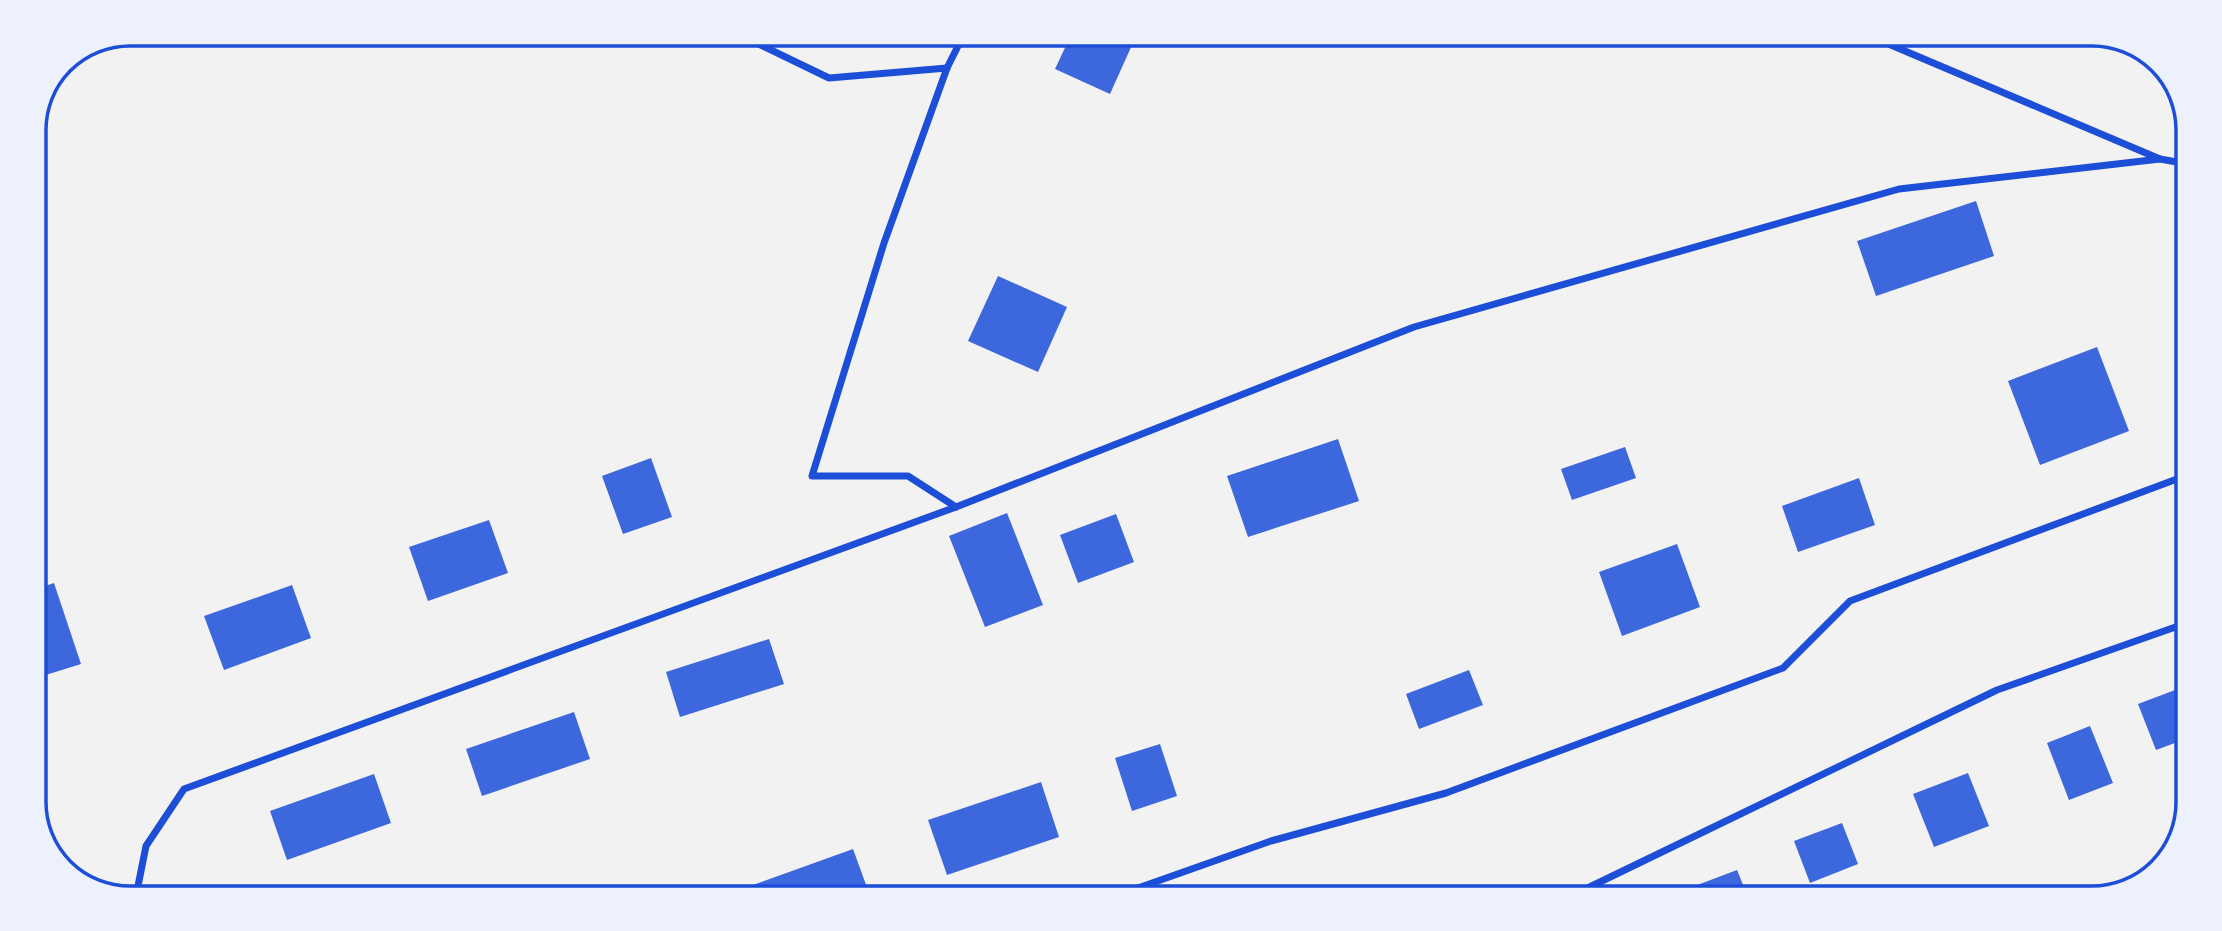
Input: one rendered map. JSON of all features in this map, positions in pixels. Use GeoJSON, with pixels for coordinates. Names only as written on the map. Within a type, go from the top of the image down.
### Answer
{"type":"FeatureCollection","features":[{"type":"Feature","properties":{"kind":"street"},"geometry":{"type":"LineString","coordinates":[[761,46],[829,78],[947,68]]}},
{"type":"Feature","properties":{"kind":"street"},"geometry":{"type":"LineString","coordinates":[[956,507],[908,476],[812,476],[884,243],[957,46]]}},
{"type":"Feature","properties":{"kind":"street"},"geometry":{"type":"LineString","coordinates":[[1893,46],[2160,159],[2176,162]]}},
{"type":"Feature","properties":{"kind":"street"},"geometry":{"type":"LineString","coordinates":[[139,886],[146,846],[184,789],[956,507],[1414,327],[1899,189],[2160,159]]}},
{"type":"Feature","properties":{"kind":"street"},"geometry":{"type":"LineString","coordinates":[[1143,886],[1270,841],[1446,793],[1783,668],[1850,601],[2176,479]]}},
{"type":"Feature","properties":{"kind":"street"},"geometry":{"type":"LineString","coordinates":[[1592,886],[1997,690],[2176,627]]}},
{"type":"Feature","properties":{"kind":"building"},"geometry":{"type":"Polygon","coordinates":[[[1066,46],[1132,46],[1110,94],[1055,69],[1066,46]]]}},
{"type":"Feature","properties":{"kind":"building"},"geometry":{"type":"Polygon","coordinates":[[[1976,201],[1994,256],[1876,296],[1857,241],[1976,201]]]}},
{"type":"Feature","properties":{"kind":"building"},"geometry":{"type":"Polygon","coordinates":[[[998,276],[1067,307],[1038,372],[968,341],[998,276]]]}},
{"type":"Feature","properties":{"kind":"building"},"geometry":{"type":"Polygon","coordinates":[[[2097,347],[2129,431],[2040,465],[2008,381],[2097,347]]]}},
{"type":"Feature","properties":{"kind":"building"},"geometry":{"type":"Polygon","coordinates":[[[1338,439],[1359,501],[1248,537],[1227,476],[1338,439]]]}},
{"type":"Feature","properties":{"kind":"building"},"geometry":{"type":"Polygon","coordinates":[[[1625,447],[1636,478],[1572,500],[1561,469],[1625,447]]]}},
{"type":"Feature","properties":{"kind":"building"},"geometry":{"type":"Polygon","coordinates":[[[651,458],[672,517],[623,534],[602,476],[651,458]]]}},
{"type":"Feature","properties":{"kind":"building"},"geometry":{"type":"Polygon","coordinates":[[[1859,478],[1875,525],[1798,552],[1782,506],[1859,478]]]}},
{"type":"Feature","properties":{"kind":"building"},"geometry":{"type":"Polygon","coordinates":[[[1007,513],[1043,605],[985,627],[949,536],[1007,513]]]}},
{"type":"Feature","properties":{"kind":"building"},"geometry":{"type":"Polygon","coordinates":[[[1116,514],[1134,562],[1078,583],[1060,535],[1116,514]]]}},
{"type":"Feature","properties":{"kind":"building"},"geometry":{"type":"Polygon","coordinates":[[[489,520],[508,573],[428,601],[409,547],[489,520]]]}},
{"type":"Feature","properties":{"kind":"building"},"geometry":{"type":"Polygon","coordinates":[[[1677,544],[1700,607],[1622,636],[1599,572],[1677,544]]]}},
{"type":"Feature","properties":{"kind":"building"},"geometry":{"type":"Polygon","coordinates":[[[54,583],[81,664],[46,675],[46,586],[54,583]]]}},
{"type":"Feature","properties":{"kind":"building"},"geometry":{"type":"Polygon","coordinates":[[[292,585],[311,638],[224,670],[204,616],[292,585]]]}},
{"type":"Feature","properties":{"kind":"building"},"geometry":{"type":"Polygon","coordinates":[[[769,639],[784,684],[680,717],[666,672],[769,639]]]}},
{"type":"Feature","properties":{"kind":"building"},"geometry":{"type":"Polygon","coordinates":[[[1469,670],[1483,705],[1419,729],[1406,694],[1469,670]]]}},
{"type":"Feature","properties":{"kind":"building"},"geometry":{"type":"Polygon","coordinates":[[[2176,690],[2176,743],[2156,750],[2138,704],[2176,690]]]}},
{"type":"Feature","properties":{"kind":"building"},"geometry":{"type":"Polygon","coordinates":[[[574,712],[590,759],[482,796],[466,749],[574,712]]]}},
{"type":"Feature","properties":{"kind":"building"},"geometry":{"type":"Polygon","coordinates":[[[2090,726],[2113,783],[2069,800],[2047,743],[2090,726]]]}},
{"type":"Feature","properties":{"kind":"building"},"geometry":{"type":"Polygon","coordinates":[[[1160,744],[1177,796],[1132,811],[1115,758],[1160,744]]]}},
{"type":"Feature","properties":{"kind":"building"},"geometry":{"type":"Polygon","coordinates":[[[1968,773],[1989,826],[1934,847],[1913,794],[1968,773]]]}},
{"type":"Feature","properties":{"kind":"building"},"geometry":{"type":"Polygon","coordinates":[[[374,774],[391,823],[287,860],[270,811],[374,774]]]}},
{"type":"Feature","properties":{"kind":"building"},"geometry":{"type":"Polygon","coordinates":[[[1041,782],[1059,837],[947,875],[928,820],[1041,782]]]}},
{"type":"Feature","properties":{"kind":"building"},"geometry":{"type":"Polygon","coordinates":[[[1842,823],[1858,864],[1810,883],[1794,841],[1842,823]]]}},
{"type":"Feature","properties":{"kind":"building"},"geometry":{"type":"Polygon","coordinates":[[[853,849],[866,886],[750,886],[853,849]]]}},
{"type":"Feature","properties":{"kind":"building"},"geometry":{"type":"Polygon","coordinates":[[[1737,870],[1744,886],[1695,886],[1737,870]]]}}]}
